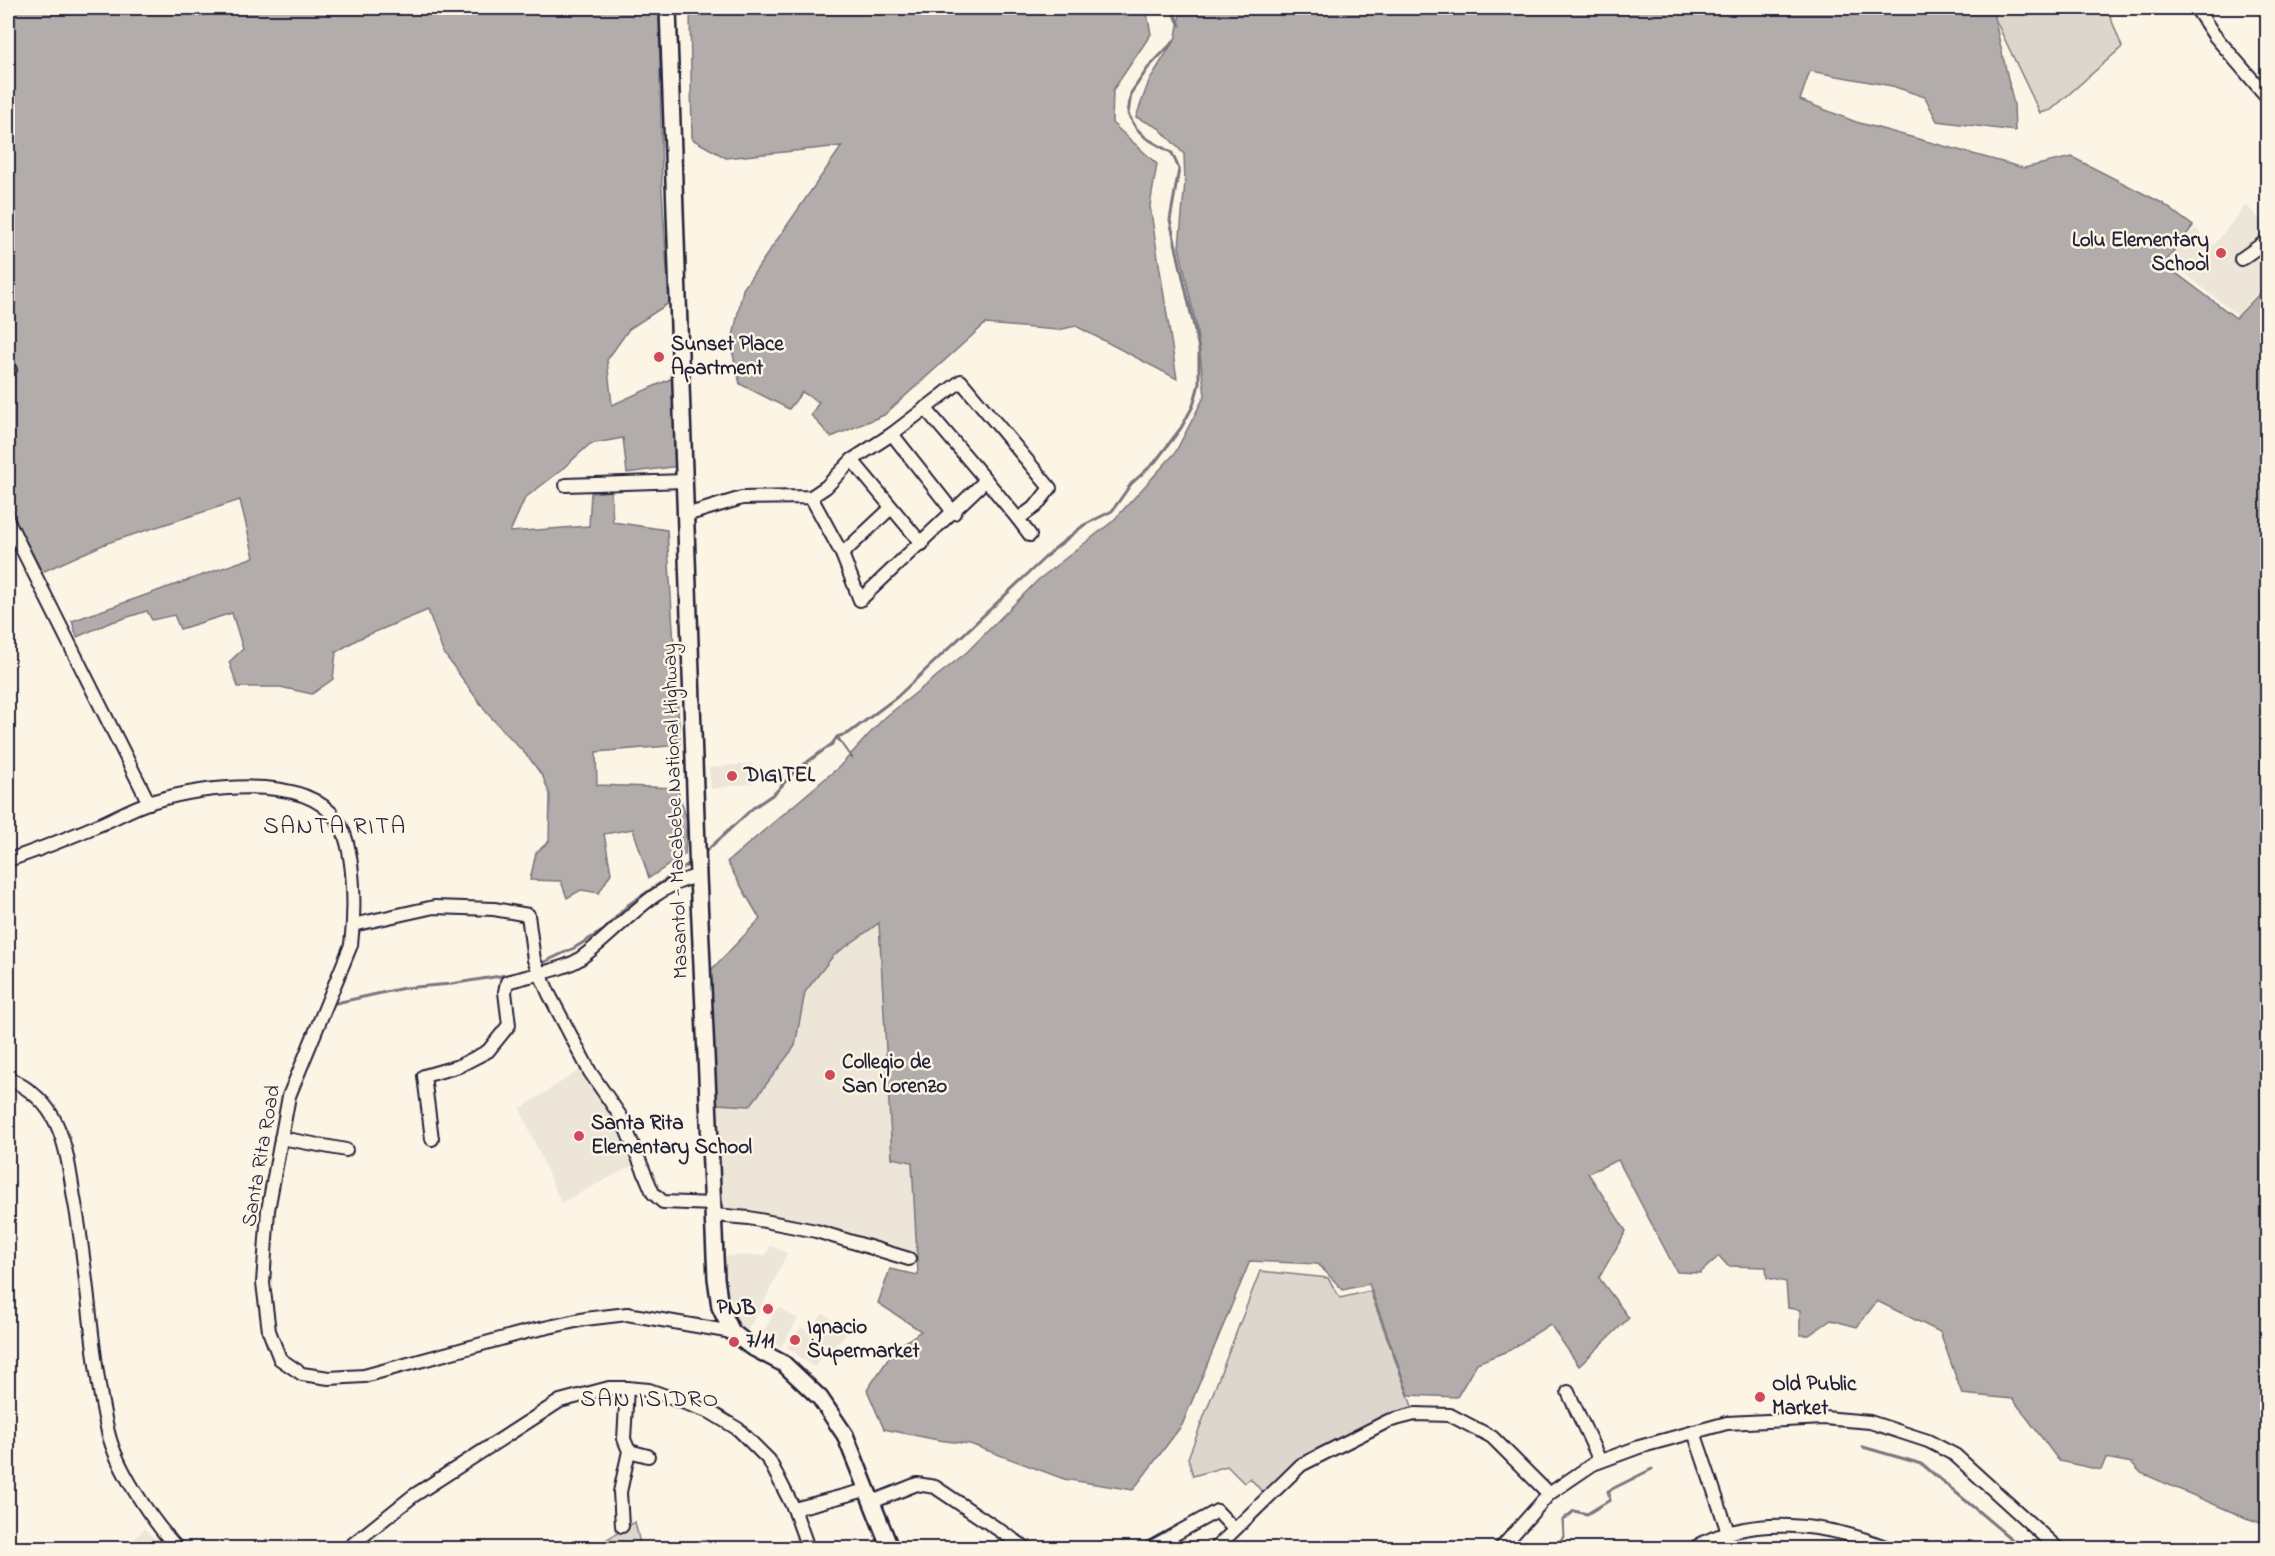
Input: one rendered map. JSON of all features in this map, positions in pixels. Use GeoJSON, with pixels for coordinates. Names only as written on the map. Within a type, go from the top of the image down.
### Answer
{"type":"FeatureCollection","features":[{"type":"Feature","properties":{"kind":"main road","name":"Masantol - Macabebe National Highway"},"geometry":{"type":"LineString","coordinates":[[668,8],[698,873],[714,1210],[720,1307],[732,1332]]}},
{"type":"Feature","properties":{"kind":"main road"},"geometry":{"type":"LineString","coordinates":[[732,1332],[750,1346],[784,1364],[820,1398],[845,1435],[890,1548]]}},
{"type":"Feature","properties":{"kind":"street"},"geometry":{"type":"LineString","coordinates":[[2196,8],[2214,35],[2268,98]]}},
{"type":"Feature","properties":{"kind":"street"},"geometry":{"type":"LineString","coordinates":[[2241,259],[2268,240]]}},
{"type":"Feature","properties":{"kind":"street"},"geometry":{"type":"LineString","coordinates":[[686,515],[742,498],[811,497],[826,487],[852,460],[892,434],[961,381],[1050,488],[1036,506],[1018,519]]}},
{"type":"Feature","properties":{"kind":"street"},"geometry":{"type":"LineString","coordinates":[[926,408],[1030,535]]}},
{"type":"Feature","properties":{"kind":"street"},"geometry":{"type":"LineString","coordinates":[[892,434],[954,513]]}},
{"type":"Feature","properties":{"kind":"street"},"geometry":{"type":"LineString","coordinates":[[852,460],[922,544]]}},
{"type":"Feature","properties":{"kind":"street"},"geometry":{"type":"LineString","coordinates":[[811,497],[842,555],[860,600],[922,544],[986,480]]}},
{"type":"Feature","properties":{"kind":"street"},"geometry":{"type":"LineString","coordinates":[[566,485],[684,481]]}},
{"type":"Feature","properties":{"kind":"street"},"geometry":{"type":"LineString","coordinates":[[842,555],[891,508]]}},
{"type":"Feature","properties":{"kind":"street"},"geometry":{"type":"LineString","coordinates":[[8,521],[149,803]]}},
{"type":"Feature","properties":{"kind":"street","name":"Santa Rita Road"},"geometry":{"type":"LineString","coordinates":[[8,860],[57,843],[149,803],[197,792],[247,787],[292,792],[322,805],[337,820],[349,849],[353,925],[351,945],[289,1096],[268,1210],[263,1283],[269,1331],[280,1359],[302,1374],[329,1378],[364,1376],[526,1332],[585,1319],[627,1314],[732,1332]]}},
{"type":"Feature","properties":{"kind":"street"},"geometry":{"type":"LineString","coordinates":[[432,1139],[424,1076],[459,1066],[488,1051],[509,1025],[505,992],[507,982],[537,966],[576,961],[662,891],[698,873]]}},
{"type":"Feature","properties":{"kind":"street"},"geometry":{"type":"LineString","coordinates":[[353,925],[434,907],[494,909],[528,915],[537,966],[557,1011],[590,1072],[621,1118],[653,1193],[663,1202],[816,1231],[909,1259]]}},
{"type":"Feature","properties":{"kind":"street"},"geometry":{"type":"LineString","coordinates":[[8,1078],[25,1086],[43,1102],[56,1123],[66,1152],[80,1225],[99,1384],[108,1434],[123,1470],[151,1514],[177,1548]]}},
{"type":"Feature","properties":{"kind":"street"},"geometry":{"type":"LineString","coordinates":[[281,1138],[346,1150]]}},
{"type":"Feature","properties":{"kind":"street"},"geometry":{"type":"LineString","coordinates":[[348,1548],[413,1496],[560,1401],[609,1388],[649,1390],[711,1412],[738,1429],[769,1460],[794,1509],[808,1548]]}},
{"type":"Feature","properties":{"kind":"street"},"geometry":{"type":"LineString","coordinates":[[622,1526],[620,1492],[629,1451],[624,1439],[627,1388]]}},
{"type":"Feature","properties":{"kind":"street"},"geometry":{"type":"LineString","coordinates":[[1568,1392],[1600,1461]]}},
{"type":"Feature","properties":{"kind":"street"},"geometry":{"type":"LineString","coordinates":[[1216,1548],[1301,1465],[1388,1421],[1415,1414],[1450,1415],[1492,1437],[1548,1494]]}},
{"type":"Feature","properties":{"kind":"street"},"geometry":{"type":"LineString","coordinates":[[1501,1548],[1548,1494],[1600,1461],[1727,1424],[1797,1419],[1870,1422],[1928,1441],[1955,1455],[2057,1548]]}},
{"type":"Feature","properties":{"kind":"street"},"geometry":{"type":"LineString","coordinates":[[1694,1432],[1728,1532]]}},
{"type":"Feature","properties":{"kind":"street"},"geometry":{"type":"LineString","coordinates":[[629,1451],[648,1456]]}},
{"type":"Feature","properties":{"kind":"street"},"geometry":{"type":"LineString","coordinates":[[794,1509],[869,1496],[917,1484],[934,1487],[1026,1548]]}},
{"type":"Feature","properties":{"kind":"street"},"geometry":{"type":"LineString","coordinates":[[1150,1548],[1217,1511],[1234,1529]]}},
{"type":"Feature","properties":{"kind":"street"},"geometry":{"type":"LineString","coordinates":[[1694,1548],[1728,1532],[1759,1526],[1793,1526],[1870,1541],[1888,1548]]}},
{"type":"Feature","properties":{"kind":"shaded area"},"geometry":{"type":"Polygon","coordinates":[[[8,8],[659,8],[662,190],[669,303],[629,329],[607,360],[612,405],[675,377],[679,466],[627,473],[623,438],[590,444],[525,498],[510,532],[589,526],[591,493],[611,491],[613,522],[667,530],[680,745],[596,752],[597,785],[677,788],[687,820],[685,854],[649,878],[633,829],[604,834],[611,873],[599,893],[581,890],[567,898],[561,881],[530,880],[536,853],[549,841],[550,795],[543,777],[530,759],[487,713],[443,652],[428,610],[358,639],[336,652],[333,679],[312,694],[280,687],[238,687],[229,662],[243,649],[232,613],[180,629],[174,615],[152,620],[147,611],[109,623],[77,637],[72,621],[254,557],[240,500],[107,543],[42,572],[8,506],[8,8]]]}},
{"type":"Feature","properties":{"kind":"shaded area"},"geometry":{"type":"Polygon","coordinates":[[[690,8],[1146,8],[1151,34],[1113,90],[1112,123],[1157,164],[1150,206],[1177,379],[1076,326],[1058,330],[985,324],[884,415],[831,437],[811,415],[819,402],[802,392],[789,409],[740,384],[731,346],[743,289],[842,146],[726,158],[692,139],[690,8]]]}},
{"type":"Feature","properties":{"kind":"shaded area"},"geometry":{"type":"Polygon","coordinates":[[[1181,8],[1992,8],[2014,105],[2015,131],[1937,121],[1925,97],[1892,86],[1810,71],[1800,100],[1856,122],[2024,168],[2072,157],[2162,203],[2193,226],[2164,264],[2236,318],[2267,286],[2267,1525],[2141,1473],[2132,1463],[2106,1458],[2101,1470],[2059,1461],[2013,1399],[1962,1394],[1940,1332],[1877,1301],[1857,1327],[1831,1320],[1809,1335],[1800,1335],[1800,1310],[1788,1308],[1786,1282],[1767,1278],[1766,1267],[1728,1266],[1719,1256],[1700,1273],[1677,1272],[1618,1160],[1588,1173],[1626,1231],[1599,1278],[1629,1318],[1579,1366],[1550,1324],[1510,1350],[1477,1363],[1457,1397],[1409,1395],[1369,1284],[1343,1290],[1318,1264],[1250,1261],[1182,1425],[1133,1490],[1064,1479],[970,1444],[884,1429],[867,1390],[895,1349],[921,1331],[878,1303],[890,1269],[918,1275],[912,1162],[892,1158],[879,923],[833,956],[805,992],[795,1046],[750,1106],[716,1104],[711,970],[760,919],[727,862],[840,766],[883,719],[967,652],[1038,580],[1113,521],[1175,453],[1205,395],[1196,325],[1179,247],[1185,182],[1184,154],[1159,128],[1136,117],[1149,81],[1176,37],[1181,8]]]}},
{"type":"Feature","properties":{"kind":"shaded area"},"geometry":{"type":"Polygon","coordinates":[[[1992,8],[2107,8],[2122,47],[2051,110],[2040,113],[1992,8]]]}},
{"type":"Feature","properties":{"kind":"shaded area","name":"Lolu Elementary School"},"geometry":{"type":"Polygon","coordinates":[[[2246,205],[2267,227],[2267,284],[2237,315],[2169,261],[2195,228],[2214,245],[2246,205]]]}},
{"type":"Feature","properties":{"kind":"shaded area","name":"DIGITEL"},"geometry":{"type":"Polygon","coordinates":[[[752,763],[754,783],[711,789],[709,768],[752,763]]]}},
{"type":"Feature","properties":{"kind":"shaded area","name":"Collegio de San Lorenzo"},"geometry":{"type":"Polygon","coordinates":[[[879,922],[892,1158],[912,1161],[917,1260],[806,1223],[722,1211],[714,1148],[716,1104],[750,1106],[795,1046],[805,993],[833,956],[879,922]]]}},
{"type":"Feature","properties":{"kind":"shaded area","name":"Santa Rita Elementary School"},"geometry":{"type":"Polygon","coordinates":[[[584,1067],[617,1113],[637,1163],[561,1203],[520,1109],[584,1067]]]}},
{"type":"Feature","properties":{"kind":"shaded area"},"geometry":{"type":"Polygon","coordinates":[[[770,1246],[787,1253],[766,1298],[746,1333],[729,1314],[719,1256],[766,1255],[770,1246]]]}},
{"type":"Feature","properties":{"kind":"shaded area"},"geometry":{"type":"Polygon","coordinates":[[[1260,1271],[1328,1278],[1340,1298],[1370,1291],[1413,1409],[1370,1424],[1265,1495],[1250,1478],[1244,1483],[1227,1466],[1193,1476],[1188,1458],[1260,1271]]]}},
{"type":"Feature","properties":{"kind":"shaded area","name":"Ignacio Supermarket"},"geometry":{"type":"Polygon","coordinates":[[[778,1307],[798,1319],[781,1347],[761,1335],[778,1307]]]}},
{"type":"Feature","properties":{"kind":"shaded area","name":"Ignacio Supermarket"},"geometry":{"type":"Polygon","coordinates":[[[823,1313],[848,1332],[814,1367],[787,1347],[802,1327],[809,1332],[823,1313]]]}},
{"type":"Feature","properties":{"kind":"shaded area"},"geometry":{"type":"Polygon","coordinates":[[[635,1522],[641,1548],[593,1548],[635,1522]]]}},
{"type":"Feature","properties":{"kind":"shaded area"},"geometry":{"type":"Polygon","coordinates":[[[145,1529],[154,1539],[161,1534],[173,1548],[125,1548],[145,1529]]]}},
{"type":"Feature","properties":{"kind":"waterway"},"geometry":{"type":"LineString","coordinates":[[1171,8],[1180,25]]}},
{"type":"Feature","properties":{"kind":"waterway"},"geometry":{"type":"LineString","coordinates":[[703,854],[753,808],[775,793],[795,771],[832,744],[837,737],[849,733],[897,697],[1053,550],[1084,525],[1112,511],[1131,484],[1155,462],[1181,428],[1193,406],[1199,384],[1199,349],[1170,220],[1179,169],[1172,153],[1146,138],[1136,128],[1128,114],[1131,93],[1148,68],[1174,41]]}},
{"type":"Feature","properties":{"kind":"waterway"},"geometry":{"type":"LineString","coordinates":[[837,737],[852,758]]}},
{"type":"Feature","properties":{"kind":"waterway"},"geometry":{"type":"LineString","coordinates":[[540,964],[574,948],[604,930],[628,905],[693,861]]}},
{"type":"Feature","properties":{"kind":"waterway"},"geometry":{"type":"LineString","coordinates":[[336,1003],[404,988],[451,984],[518,973]]}},
{"type":"Feature","properties":{"kind":"waterway"},"geometry":{"type":"LineString","coordinates":[[1863,1447],[1922,1464],[2022,1548]]}},
{"type":"Feature","properties":{"kind":"waterway"},"geometry":{"type":"LineString","coordinates":[[1553,1548],[1564,1537],[1563,1520],[1574,1511],[1587,1514],[1610,1500],[1608,1491],[1652,1469]]}},
{"type":"Feature","properties":{"kind":"place","name":"Lolu Elementary School"},"geometry":{"type":"Point","coordinates":[2221,253]}},
{"type":"Feature","properties":{"kind":"place","name":"Sunset Place Apartment"},"geometry":{"type":"Point","coordinates":[659,357]}},
{"type":"Feature","properties":{"kind":"place","name":"DIGITEL"},"geometry":{"type":"Point","coordinates":[732,776]}},
{"type":"Feature","properties":{"kind":"place","name":"Collegio de San Lorenzo"},"geometry":{"type":"Point","coordinates":[830,1075]}},
{"type":"Feature","properties":{"kind":"place","name":"Santa Rita Elementary School"},"geometry":{"type":"Point","coordinates":[579,1136]}},
{"type":"Feature","properties":{"kind":"place","name":"PNB"},"geometry":{"type":"Point","coordinates":[768,1309]}},
{"type":"Feature","properties":{"kind":"place","name":"Ignacio Supermarket"},"geometry":{"type":"Point","coordinates":[795,1340]}},
{"type":"Feature","properties":{"kind":"place","name":"7/11"},"geometry":{"type":"Point","coordinates":[734,1342]}},
{"type":"Feature","properties":{"kind":"place","name":"Old Public Market"},"geometry":{"type":"Point","coordinates":[1760,1397]}},
{"type":"Feature","properties":{"kind":"district","name":"SANTA RITA"},"geometry":{"type":"Point","coordinates":[335,827]}},
{"type":"Feature","properties":{"kind":"district","name":"SAN ISIDRO"},"geometry":{"type":"Point","coordinates":[650,1400]}}]}
